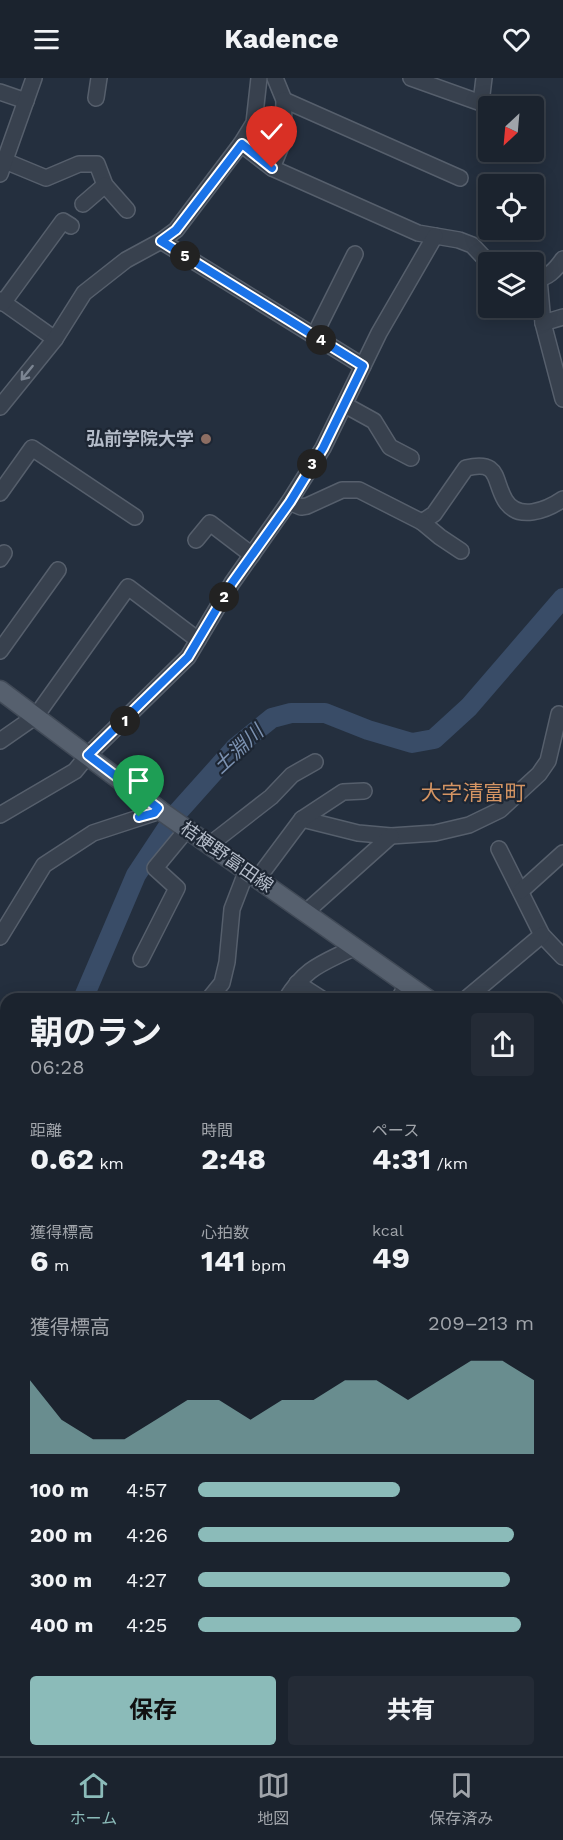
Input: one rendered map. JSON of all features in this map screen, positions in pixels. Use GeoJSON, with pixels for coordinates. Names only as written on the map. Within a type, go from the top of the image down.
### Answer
{"type":"FeatureCollection","features":[{"type":"Feature","properties":{"kind":"main road","name":"桔梗野富田線"},"geometry":{"type":"LineString","coordinates":[[0,690],[163,812],[355,947],[403,991]]}},
{"type":"Feature","properties":{"kind":"street"},"geometry":{"type":"LineString","coordinates":[[34,78],[2,168],[46,178],[79,164],[97,164],[105,185],[127,210]]}},
{"type":"Feature","properties":{"kind":"street"},"geometry":{"type":"LineString","coordinates":[[96,98],[99,78]]}},
{"type":"Feature","properties":{"kind":"street"},"geometry":{"type":"LineString","coordinates":[[0,407],[55,339],[84,292],[126,260],[176,230],[242,144],[254,123],[259,78]]}},
{"type":"Feature","properties":{"kind":"street"},"geometry":{"type":"LineString","coordinates":[[272,168],[283,141],[284,100],[275,78]]}},
{"type":"Feature","properties":{"kind":"street"},"geometry":{"type":"LineString","coordinates":[[411,78],[481,103],[484,78]]}},
{"type":"Feature","properties":{"kind":"street"},"geometry":{"type":"LineString","coordinates":[[0,92],[26,102]]}},
{"type":"Feature","properties":{"kind":"street"},"geometry":{"type":"LineString","coordinates":[[284,100],[460,178]]}},
{"type":"Feature","properties":{"kind":"street"},"geometry":{"type":"LineString","coordinates":[[242,144],[272,168],[418,233],[459,240],[472,245],[479,252]]}},
{"type":"Feature","properties":{"kind":"street"},"geometry":{"type":"LineString","coordinates":[[83,204],[105,185]]}},
{"type":"Feature","properties":{"kind":"street"},"geometry":{"type":"LineString","coordinates":[[55,339],[2,302],[63,221],[71,226]]}},
{"type":"Feature","properties":{"kind":"street"},"geometry":{"type":"LineString","coordinates":[[0,815],[75,771],[88,755],[188,657],[232,583],[290,502],[323,448],[379,333],[435,236]]}},
{"type":"Feature","properties":{"kind":"street"},"geometry":{"type":"LineString","coordinates":[[161,241],[363,366]]}},
{"type":"Feature","properties":{"kind":"street"},"geometry":{"type":"LineString","coordinates":[[314,336],[355,254]]}},
{"type":"Feature","properties":{"kind":"street"},"geometry":{"type":"LineString","coordinates":[[544,275],[556,270],[563,259]]}},
{"type":"Feature","properties":{"kind":"street"},"geometry":{"type":"LineString","coordinates":[[543,323],[563,317]]}},
{"type":"Feature","properties":{"kind":"street"},"geometry":{"type":"LineString","coordinates":[[542,318],[563,398]]}},
{"type":"Feature","properties":{"kind":"street"},"geometry":{"type":"LineString","coordinates":[[345,405],[374,421],[390,447],[411,458]]}},
{"type":"Feature","properties":{"kind":"street"},"geometry":{"type":"LineString","coordinates":[[0,493],[32,448],[135,518]]}},
{"type":"Feature","properties":{"kind":"street"},"geometry":{"type":"LineString","coordinates":[[422,522],[434,514],[466,468],[479,465],[497,475],[506,501],[517,511],[528,513],[536,511],[551,507],[563,499]]}},
{"type":"Feature","properties":{"kind":"street"},"geometry":{"type":"LineString","coordinates":[[290,502],[301,507],[307,506],[342,490],[359,490],[422,522],[460,551]]}},
{"type":"Feature","properties":{"kind":"street"},"geometry":{"type":"LineString","coordinates":[[196,540],[210,523],[252,555]]}},
{"type":"Feature","properties":{"kind":"street"},"geometry":{"type":"LineString","coordinates":[[0,651],[58,570]]}},
{"type":"Feature","properties":{"kind":"street"},"geometry":{"type":"LineString","coordinates":[[0,741],[36,716],[128,586],[198,640]]}},
{"type":"Feature","properties":{"kind":"street"},"geometry":{"type":"LineString","coordinates":[[302,819],[358,833],[391,836],[435,833],[469,825],[500,810],[539,774],[548,761],[559,714]]}},
{"type":"Feature","properties":{"kind":"street"},"geometry":{"type":"LineString","coordinates":[[212,846],[216,839],[271,797],[292,775],[315,762]]}},
{"type":"Feature","properties":{"kind":"street"},"geometry":{"type":"LineString","coordinates":[[214,993],[222,983],[228,962],[232,909],[252,874],[302,819],[343,792],[364,791]]}},
{"type":"Feature","properties":{"kind":"street"},"geometry":{"type":"LineString","coordinates":[[0,937],[44,865],[93,833],[163,812]]}},
{"type":"Feature","properties":{"kind":"street"},"geometry":{"type":"LineString","coordinates":[[141,959],[177,888],[155,868],[187,827]]}},
{"type":"Feature","properties":{"kind":"street"},"geometry":{"type":"LineString","coordinates":[[306,912],[391,836]]}},
{"type":"Feature","properties":{"kind":"street"},"geometry":{"type":"LineString","coordinates":[[499,849],[542,935],[563,957]]}},
{"type":"Feature","properties":{"kind":"street"},"geometry":{"type":"LineString","coordinates":[[521,891],[563,854]]}},
{"type":"Feature","properties":{"kind":"street"},"geometry":{"type":"LineString","coordinates":[[473,993],[542,935]]}},
{"type":"Feature","properties":{"kind":"street"},"geometry":{"type":"LineString","coordinates":[[290,993],[310,969],[355,947]]}},
{"type":"Feature","properties":{"kind":"street"},"geometry":{"type":"LineString","coordinates":[[297,983],[313,993]]}},
{"type":"Feature","properties":{"kind":"waterway","name":"土淵川"},"geometry":{"type":"LineString","coordinates":[[86,993],[136,875],[177,813],[236,747],[272,718],[291,713],[325,713],[368,730],[412,743],[434,739],[469,707],[563,598]]}},
{"type":"Feature","properties":{"kind":"place","name":"弘前学院大学"},"geometry":{"type":"Point","coordinates":[206,439]}},
{"type":"Feature","properties":{"kind":"district","name":"大字清富町"},"geometry":{"type":"Point","coordinates":[473,793]}},
{"type":"Feature","properties":{"kind":"route"},"geometry":{"type":"LineString","coordinates":[[139,817],[154,813],[158,808],[88,755],[188,657],[232,583],[290,502],[323,448],[363,366],[161,241],[176,230],[242,144],[272,168]]}}]}
